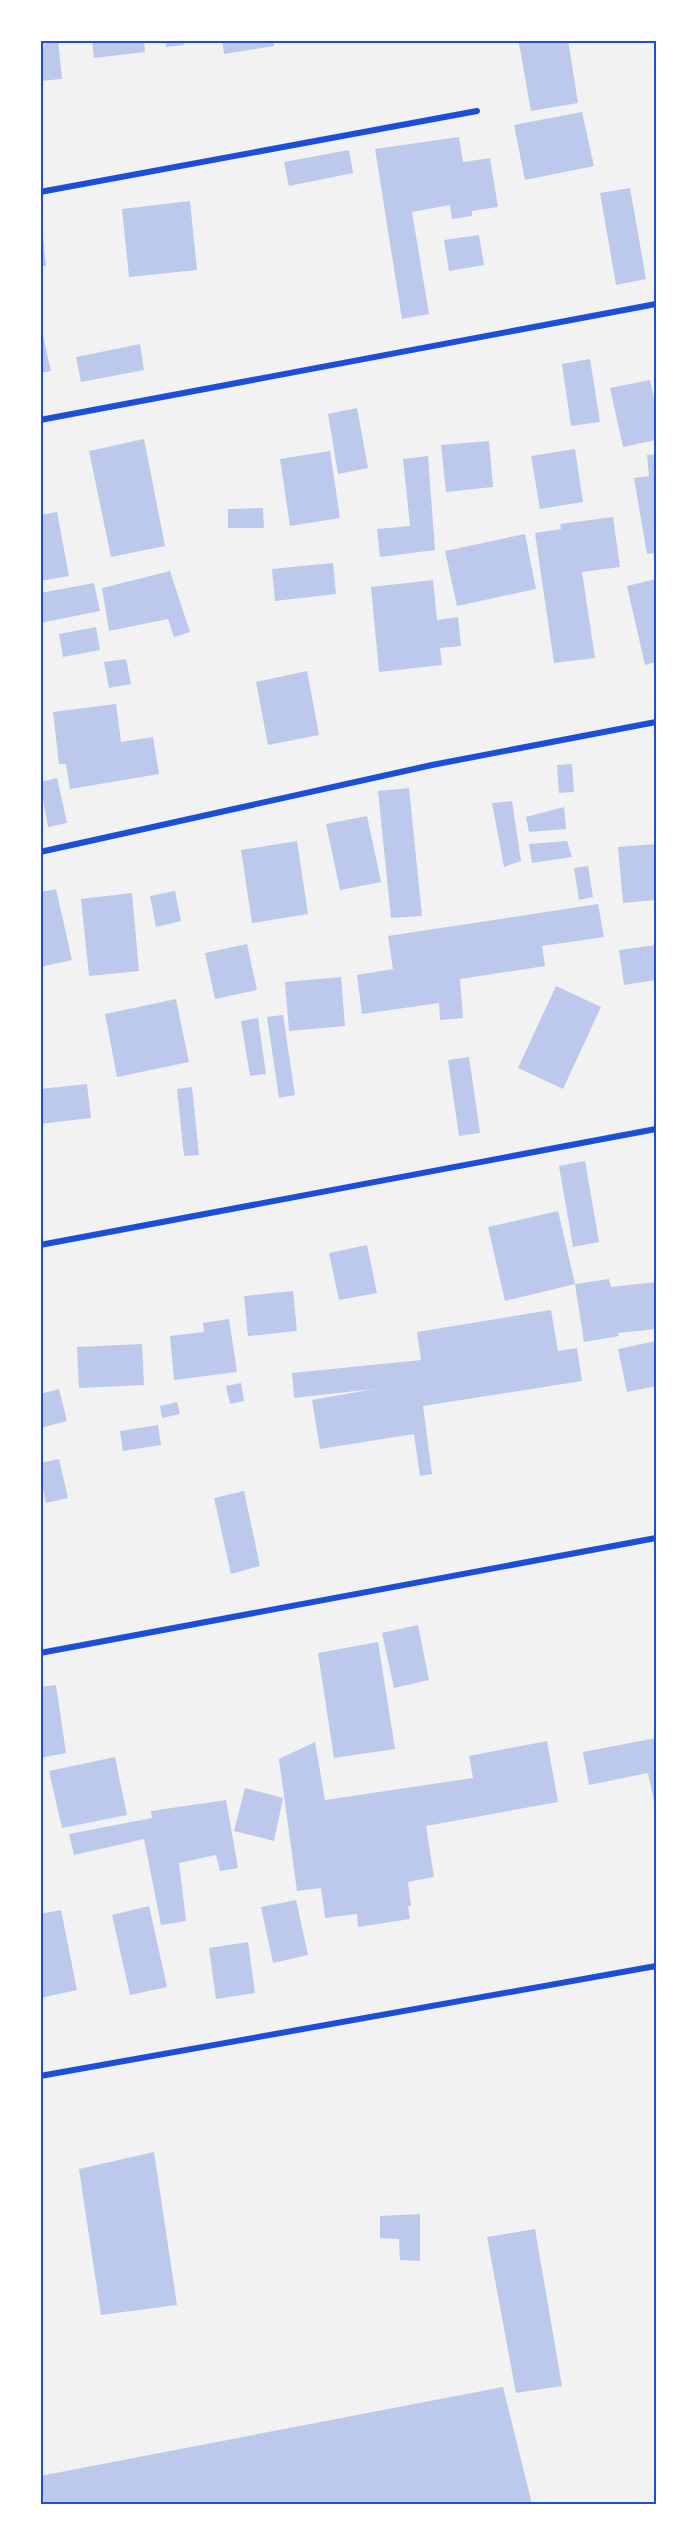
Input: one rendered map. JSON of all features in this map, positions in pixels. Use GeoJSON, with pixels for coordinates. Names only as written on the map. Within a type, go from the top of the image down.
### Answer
{"type":"FeatureCollection","features":[{"type":"Feature","properties":{"kind":"street"},"geometry":{"type":"LineString","coordinates":[[40,192],[477,111]]}},
{"type":"Feature","properties":{"kind":"street"},"geometry":{"type":"LineString","coordinates":[[40,420],[657,304]]}},
{"type":"Feature","properties":{"kind":"street"},"geometry":{"type":"LineString","coordinates":[[40,852],[432,765],[657,722]]}},
{"type":"Feature","properties":{"kind":"street"},"geometry":{"type":"LineString","coordinates":[[40,1245],[657,1130]]}},
{"type":"Feature","properties":{"kind":"street"},"geometry":{"type":"LineString","coordinates":[[40,1653],[657,1538]]}},
{"type":"Feature","properties":{"kind":"street"},"geometry":{"type":"LineString","coordinates":[[40,2076],[657,1966]]}},
{"type":"Feature","properties":{"kind":"building"},"geometry":{"type":"Polygon","coordinates":[[[40,40],[58,40],[62,79],[40,81],[40,40]]]}},
{"type":"Feature","properties":{"kind":"building"},"geometry":{"type":"Polygon","coordinates":[[[92,40],[144,40],[145,52],[94,58],[92,40]]]}},
{"type":"Feature","properties":{"kind":"building"},"geometry":{"type":"Polygon","coordinates":[[[166,40],[183,40],[184,45],[166,47],[166,40]]]}},
{"type":"Feature","properties":{"kind":"building"},"geometry":{"type":"Polygon","coordinates":[[[222,40],[274,40],[274,46],[224,54],[222,40]]]}},
{"type":"Feature","properties":{"kind":"building"},"geometry":{"type":"Polygon","coordinates":[[[534,40],[568,40],[578,103],[531,111],[519,43],[534,40]]]}},
{"type":"Feature","properties":{"kind":"building"},"geometry":{"type":"Polygon","coordinates":[[[582,112],[594,166],[525,180],[514,125],[582,112]]]}},
{"type":"Feature","properties":{"kind":"building"},"geometry":{"type":"Polygon","coordinates":[[[459,137],[463,162],[490,158],[498,207],[472,211],[472,216],[452,219],[450,205],[412,212],[429,314],[402,319],[375,149],[459,137]]]}},
{"type":"Feature","properties":{"kind":"building"},"geometry":{"type":"Polygon","coordinates":[[[349,150],[353,173],[289,186],[284,162],[349,150]]]}},
{"type":"Feature","properties":{"kind":"building"},"geometry":{"type":"Polygon","coordinates":[[[630,188],[646,279],[616,285],[600,193],[630,188]]]}},
{"type":"Feature","properties":{"kind":"building"},"geometry":{"type":"Polygon","coordinates":[[[190,201],[197,270],[129,277],[122,209],[190,201]]]}},
{"type":"Feature","properties":{"kind":"building"},"geometry":{"type":"Polygon","coordinates":[[[479,235],[484,265],[449,271],[444,240],[479,235]]]}},
{"type":"Feature","properties":{"kind":"building"},"geometry":{"type":"Polygon","coordinates":[[[40,237],[43,237],[46,266],[40,266],[40,237]]]}},
{"type":"Feature","properties":{"kind":"building"},"geometry":{"type":"Polygon","coordinates":[[[40,322],[51,371],[40,373],[40,322]]]}},
{"type":"Feature","properties":{"kind":"building"},"geometry":{"type":"Polygon","coordinates":[[[140,344],[144,370],[81,382],[76,357],[140,344]]]}},
{"type":"Feature","properties":{"kind":"building"},"geometry":{"type":"Polygon","coordinates":[[[590,359],[600,422],[571,426],[562,364],[590,359]]]}},
{"type":"Feature","properties":{"kind":"building"},"geometry":{"type":"Polygon","coordinates":[[[650,380],[656,408],[656,440],[623,447],[610,388],[650,380]]]}},
{"type":"Feature","properties":{"kind":"building"},"geometry":{"type":"Polygon","coordinates":[[[357,408],[368,468],[338,474],[328,414],[357,408]]]}},
{"type":"Feature","properties":{"kind":"building"},"geometry":{"type":"Polygon","coordinates":[[[144,439],[165,546],[111,557],[89,451],[144,439]]]}},
{"type":"Feature","properties":{"kind":"building"},"geometry":{"type":"Polygon","coordinates":[[[489,441],[493,487],[446,492],[441,445],[489,441]]]}},
{"type":"Feature","properties":{"kind":"building"},"geometry":{"type":"Polygon","coordinates":[[[575,449],[583,502],[540,509],[531,456],[575,449]]]}},
{"type":"Feature","properties":{"kind":"building"},"geometry":{"type":"Polygon","coordinates":[[[330,451],[340,518],[290,526],[280,459],[330,451]]]}},
{"type":"Feature","properties":{"kind":"building"},"geometry":{"type":"Polygon","coordinates":[[[656,454],[656,553],[647,554],[634,478],[649,476],[647,455],[656,454]]]}},
{"type":"Feature","properties":{"kind":"building"},"geometry":{"type":"Polygon","coordinates":[[[428,456],[435,550],[380,557],[377,529],[410,526],[403,459],[428,456]]]}},
{"type":"Feature","properties":{"kind":"building"},"geometry":{"type":"Polygon","coordinates":[[[263,508],[264,528],[228,528],[228,509],[263,508]]]}},
{"type":"Feature","properties":{"kind":"building"},"geometry":{"type":"Polygon","coordinates":[[[57,512],[69,576],[40,581],[40,515],[57,512]]]}},
{"type":"Feature","properties":{"kind":"building"},"geometry":{"type":"Polygon","coordinates":[[[613,517],[620,567],[582,572],[595,658],[554,663],[535,533],[561,529],[560,524],[613,517]]]}},
{"type":"Feature","properties":{"kind":"building"},"geometry":{"type":"Polygon","coordinates":[[[525,534],[536,589],[457,606],[445,551],[525,534]]]}},
{"type":"Feature","properties":{"kind":"building"},"geometry":{"type":"Polygon","coordinates":[[[333,563],[336,594],[275,601],[272,569],[333,563]]]}},
{"type":"Feature","properties":{"kind":"building"},"geometry":{"type":"Polygon","coordinates":[[[170,571],[190,632],[174,637],[168,619],[109,631],[102,588],[170,571]]]}},
{"type":"Feature","properties":{"kind":"building"},"geometry":{"type":"Polygon","coordinates":[[[656,579],[656,662],[645,665],[627,586],[656,579]]]}},
{"type":"Feature","properties":{"kind":"building"},"geometry":{"type":"Polygon","coordinates":[[[433,580],[437,620],[458,617],[461,646],[440,648],[442,665],[379,672],[371,587],[433,580]]]}},
{"type":"Feature","properties":{"kind":"building"},"geometry":{"type":"Polygon","coordinates":[[[94,583],[100,611],[40,623],[40,593],[94,583]]]}},
{"type":"Feature","properties":{"kind":"building"},"geometry":{"type":"Polygon","coordinates":[[[96,627],[100,650],[63,657],[59,634],[96,627]]]}},
{"type":"Feature","properties":{"kind":"building"},"geometry":{"type":"Polygon","coordinates":[[[126,659],[131,684],[109,688],[104,662],[126,659]]]}},
{"type":"Feature","properties":{"kind":"building"},"geometry":{"type":"Polygon","coordinates":[[[307,671],[319,735],[268,745],[256,682],[307,671]]]}},
{"type":"Feature","properties":{"kind":"building"},"geometry":{"type":"Polygon","coordinates":[[[116,704],[121,742],[153,737],[159,774],[70,789],[66,764],[59,764],[53,712],[116,704]]]}},
{"type":"Feature","properties":{"kind":"building"},"geometry":{"type":"Polygon","coordinates":[[[572,764],[574,792],[559,793],[557,765],[572,764]]]}},
{"type":"Feature","properties":{"kind":"building"},"geometry":{"type":"Polygon","coordinates":[[[57,778],[67,823],[48,827],[40,782],[57,778]]]}},
{"type":"Feature","properties":{"kind":"building"},"geometry":{"type":"Polygon","coordinates":[[[409,788],[422,916],[391,918],[378,791],[409,788]]]}},
{"type":"Feature","properties":{"kind":"building"},"geometry":{"type":"Polygon","coordinates":[[[512,801],[521,861],[504,867],[492,803],[512,801]]]}},
{"type":"Feature","properties":{"kind":"building"},"geometry":{"type":"Polygon","coordinates":[[[564,807],[566,829],[529,832],[526,817],[564,807]]]}},
{"type":"Feature","properties":{"kind":"building"},"geometry":{"type":"Polygon","coordinates":[[[367,816],[381,882],[340,890],[326,824],[367,816]]]}},
{"type":"Feature","properties":{"kind":"building"},"geometry":{"type":"Polygon","coordinates":[[[297,841],[308,914],[252,923],[241,850],[297,841]]]}},
{"type":"Feature","properties":{"kind":"building"},"geometry":{"type":"Polygon","coordinates":[[[567,841],[572,857],[532,863],[529,844],[567,841]]]}},
{"type":"Feature","properties":{"kind":"building"},"geometry":{"type":"Polygon","coordinates":[[[656,844],[656,900],[623,903],[618,847],[656,844]]]}},
{"type":"Feature","properties":{"kind":"building"},"geometry":{"type":"Polygon","coordinates":[[[588,866],[593,897],[579,900],[574,868],[588,866]]]}},
{"type":"Feature","properties":{"kind":"building"},"geometry":{"type":"Polygon","coordinates":[[[56,889],[72,960],[40,967],[40,892],[56,889]]]}},
{"type":"Feature","properties":{"kind":"building"},"geometry":{"type":"Polygon","coordinates":[[[175,891],[181,921],[156,927],[150,896],[175,891]]]}},
{"type":"Feature","properties":{"kind":"building"},"geometry":{"type":"Polygon","coordinates":[[[132,893],[139,971],[89,976],[81,899],[132,893]]]}},
{"type":"Feature","properties":{"kind":"building"},"geometry":{"type":"Polygon","coordinates":[[[598,904],[604,937],[542,946],[545,966],[460,979],[463,1018],[440,1020],[439,1003],[362,1014],[357,975],[393,969],[388,936],[598,904]]]}},
{"type":"Feature","properties":{"kind":"building"},"geometry":{"type":"Polygon","coordinates":[[[247,944],[257,990],[215,999],[205,953],[247,944]]]}},
{"type":"Feature","properties":{"kind":"building"},"geometry":{"type":"Polygon","coordinates":[[[656,945],[656,980],[624,985],[619,950],[656,945]]]}},
{"type":"Feature","properties":{"kind":"building"},"geometry":{"type":"Polygon","coordinates":[[[341,977],[345,1026],[289,1031],[285,982],[341,977]]]}},
{"type":"Feature","properties":{"kind":"building"},"geometry":{"type":"Polygon","coordinates":[[[556,986],[601,1007],[563,1089],[518,1068],[556,986]]]}},
{"type":"Feature","properties":{"kind":"building"},"geometry":{"type":"Polygon","coordinates":[[[176,999],[189,1062],[117,1077],[105,1014],[176,999]]]}},
{"type":"Feature","properties":{"kind":"building"},"geometry":{"type":"Polygon","coordinates":[[[283,1015],[295,1095],[279,1098],[267,1017],[283,1015]]]}},
{"type":"Feature","properties":{"kind":"building"},"geometry":{"type":"Polygon","coordinates":[[[258,1018],[266,1074],[250,1076],[241,1021],[258,1018]]]}},
{"type":"Feature","properties":{"kind":"building"},"geometry":{"type":"Polygon","coordinates":[[[469,1057],[480,1133],[459,1136],[448,1060],[469,1057]]]}},
{"type":"Feature","properties":{"kind":"building"},"geometry":{"type":"Polygon","coordinates":[[[87,1084],[91,1118],[40,1124],[40,1089],[87,1084]]]}},
{"type":"Feature","properties":{"kind":"building"},"geometry":{"type":"Polygon","coordinates":[[[192,1087],[199,1155],[184,1156],[177,1089],[192,1087]]]}},
{"type":"Feature","properties":{"kind":"building"},"geometry":{"type":"Polygon","coordinates":[[[585,1161],[599,1242],[573,1247],[559,1166],[585,1161]]]}},
{"type":"Feature","properties":{"kind":"building"},"geometry":{"type":"Polygon","coordinates":[[[558,1211],[575,1284],[505,1301],[488,1227],[558,1211]]]}},
{"type":"Feature","properties":{"kind":"building"},"geometry":{"type":"Polygon","coordinates":[[[367,1245],[377,1293],[339,1300],[329,1253],[367,1245]]]}},
{"type":"Feature","properties":{"kind":"building"},"geometry":{"type":"Polygon","coordinates":[[[609,1279],[611,1287],[656,1282],[656,1329],[618,1333],[619,1336],[584,1342],[575,1284],[609,1279]]]}},
{"type":"Feature","properties":{"kind":"building"},"geometry":{"type":"Polygon","coordinates":[[[293,1291],[297,1331],[248,1336],[244,1296],[293,1291]]]}},
{"type":"Feature","properties":{"kind":"building"},"geometry":{"type":"Polygon","coordinates":[[[551,1310],[558,1351],[577,1348],[582,1381],[423,1406],[432,1474],[420,1476],[414,1434],[320,1449],[312,1400],[374,1389],[294,1398],[292,1373],[421,1360],[417,1332],[551,1310]]]}},
{"type":"Feature","properties":{"kind":"building"},"geometry":{"type":"Polygon","coordinates":[[[229,1319],[237,1372],[174,1380],[170,1336],[204,1332],[203,1323],[229,1319]]]}},
{"type":"Feature","properties":{"kind":"building"},"geometry":{"type":"Polygon","coordinates":[[[656,1341],[656,1386],[627,1392],[618,1349],[656,1341]]]}},
{"type":"Feature","properties":{"kind":"building"},"geometry":{"type":"Polygon","coordinates":[[[142,1344],[144,1385],[79,1388],[77,1347],[142,1344]]]}},
{"type":"Feature","properties":{"kind":"building"},"geometry":{"type":"Polygon","coordinates":[[[241,1383],[244,1401],[230,1404],[226,1386],[241,1383]]]}},
{"type":"Feature","properties":{"kind":"building"},"geometry":{"type":"Polygon","coordinates":[[[59,1389],[67,1421],[40,1428],[40,1394],[59,1389]]]}},
{"type":"Feature","properties":{"kind":"building"},"geometry":{"type":"Polygon","coordinates":[[[177,1402],[180,1414],[162,1418],[160,1406],[177,1402]]]}},
{"type":"Feature","properties":{"kind":"building"},"geometry":{"type":"Polygon","coordinates":[[[158,1425],[161,1445],[123,1451],[120,1431],[158,1425]]]}},
{"type":"Feature","properties":{"kind":"building"},"geometry":{"type":"Polygon","coordinates":[[[59,1459],[68,1498],[46,1503],[42,1483],[40,1483],[40,1463],[59,1459]]]}},
{"type":"Feature","properties":{"kind":"building"},"geometry":{"type":"Polygon","coordinates":[[[244,1491],[260,1566],[231,1574],[214,1498],[244,1491]]]}},
{"type":"Feature","properties":{"kind":"building"},"geometry":{"type":"Polygon","coordinates":[[[418,1625],[429,1680],[394,1688],[382,1633],[418,1625]]]}},
{"type":"Feature","properties":{"kind":"building"},"geometry":{"type":"Polygon","coordinates":[[[378,1642],[395,1749],[334,1758],[318,1653],[378,1642]]]}},
{"type":"Feature","properties":{"kind":"building"},"geometry":{"type":"Polygon","coordinates":[[[56,1685],[66,1753],[40,1758],[40,1687],[56,1685]]]}},
{"type":"Feature","properties":{"kind":"building"},"geometry":{"type":"Polygon","coordinates":[[[656,1738],[656,1811],[648,1773],[589,1785],[583,1752],[656,1738]]]}},
{"type":"Feature","properties":{"kind":"building"},"geometry":{"type":"Polygon","coordinates":[[[547,1741],[558,1802],[426,1826],[434,1877],[408,1882],[410,1919],[358,1927],[357,1914],[325,1918],[321,1888],[297,1891],[279,1759],[315,1742],[325,1800],[473,1778],[469,1756],[547,1741]]]}},
{"type":"Feature","properties":{"kind":"building"},"geometry":{"type":"Polygon","coordinates":[[[115,1757],[127,1815],[62,1828],[49,1771],[115,1757]]]}},
{"type":"Feature","properties":{"kind":"building"},"geometry":{"type":"Polygon","coordinates":[[[245,1788],[283,1798],[274,1841],[234,1831],[245,1788]]]}},
{"type":"Feature","properties":{"kind":"building"},"geometry":{"type":"Polygon","coordinates":[[[226,1800],[238,1868],[220,1871],[216,1855],[179,1863],[186,1921],[161,1925],[144,1839],[74,1855],[69,1834],[152,1818],[151,1811],[226,1800]]]}},
{"type":"Feature","properties":{"kind":"building"},"geometry":{"type":"Polygon","coordinates":[[[296,1900],[308,1955],[273,1963],[261,1907],[296,1900]]]}},
{"type":"Feature","properties":{"kind":"building"},"geometry":{"type":"Polygon","coordinates":[[[149,1906],[167,1987],[130,1995],[112,1915],[149,1906]]]}},
{"type":"Feature","properties":{"kind":"building"},"geometry":{"type":"Polygon","coordinates":[[[61,1910],[77,1990],[40,1998],[40,1914],[61,1910]]]}},
{"type":"Feature","properties":{"kind":"building"},"geometry":{"type":"Polygon","coordinates":[[[248,1942],[255,1993],[216,1999],[209,1948],[248,1942]]]}},
{"type":"Feature","properties":{"kind":"building"},"geometry":{"type":"Polygon","coordinates":[[[154,2152],[177,2305],[101,2315],[79,2169],[154,2152]]]}},
{"type":"Feature","properties":{"kind":"building"},"geometry":{"type":"Polygon","coordinates":[[[420,2214],[420,2261],[400,2260],[399,2239],[380,2238],[380,2216],[420,2214]]]}},
{"type":"Feature","properties":{"kind":"building"},"geometry":{"type":"Polygon","coordinates":[[[535,2229],[562,2386],[516,2393],[487,2237],[535,2229]]]}},
{"type":"Feature","properties":{"kind":"building"},"geometry":{"type":"Polygon","coordinates":[[[503,2387],[532,2504],[40,2504],[40,2476],[503,2387]]]}}]}
